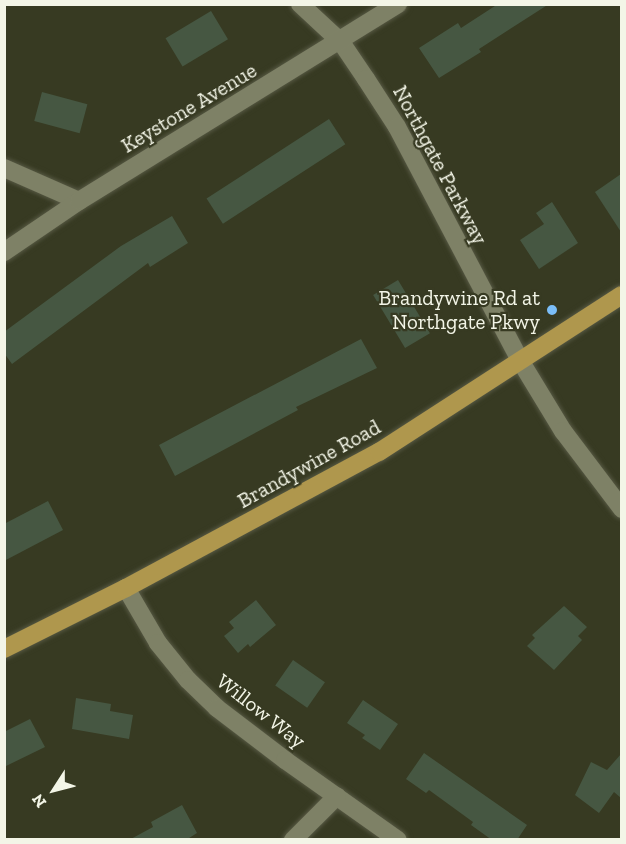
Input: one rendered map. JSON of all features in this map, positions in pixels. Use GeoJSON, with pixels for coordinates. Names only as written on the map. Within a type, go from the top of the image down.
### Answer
{"type":"FeatureCollection","features":[{"type":"Feature","properties":{"kind":"main road","name":"Brandywine Road"},"geometry":{"type":"LineString","coordinates":[[4,649],[126,588],[379,452],[521,362],[621,294]]}},
{"type":"Feature","properties":{"kind":"street","name":"Northgate Parkway"},"geometry":{"type":"LineString","coordinates":[[300,4],[341,42],[397,127],[521,362],[563,431],[621,509]]}},
{"type":"Feature","properties":{"kind":"street","name":"Keystone Avenue"},"geometry":{"type":"LineString","coordinates":[[4,252],[79,201],[341,42],[398,4]]}},
{"type":"Feature","properties":{"kind":"street"},"geometry":{"type":"LineString","coordinates":[[4,168],[79,201]]}},
{"type":"Feature","properties":{"kind":"street","name":"Willow Way"},"geometry":{"type":"LineString","coordinates":[[126,588],[158,643],[188,680],[217,708],[398,840]]}},
{"type":"Feature","properties":{"kind":"street"},"geometry":{"type":"LineString","coordinates":[[293,840],[338,796]]}},
{"type":"Feature","properties":{"kind":"building"},"geometry":{"type":"Polygon","coordinates":[[[498,4],[549,4],[479,49],[481,52],[439,78],[419,48],[458,23],[461,28],[498,4]]]}},
{"type":"Feature","properties":{"kind":"building"},"geometry":{"type":"Polygon","coordinates":[[[211,11],[228,39],[183,67],[166,38],[211,11]]]}},
{"type":"Feature","properties":{"kind":"building"},"geometry":{"type":"Polygon","coordinates":[[[42,92],[87,104],[80,133],[34,121],[42,92]]]}},
{"type":"Feature","properties":{"kind":"building"},"geometry":{"type":"Polygon","coordinates":[[[329,119],[345,144],[223,224],[207,199],[329,119]]]}},
{"type":"Feature","properties":{"kind":"building"},"geometry":{"type":"Polygon","coordinates":[[[621,174],[621,232],[595,192],[621,174]]]}},
{"type":"Feature","properties":{"kind":"building"},"geometry":{"type":"Polygon","coordinates":[[[552,202],[578,243],[539,269],[520,240],[544,224],[536,213],[552,202]]]}},
{"type":"Feature","properties":{"kind":"building"},"geometry":{"type":"Polygon","coordinates":[[[172,216],[188,243],[150,267],[148,263],[12,364],[4,353],[4,332],[121,246],[172,216]]]}},
{"type":"Feature","properties":{"kind":"building"},"geometry":{"type":"Polygon","coordinates":[[[398,280],[430,333],[405,348],[373,295],[398,280]]]}},
{"type":"Feature","properties":{"kind":"building"},"geometry":{"type":"Polygon","coordinates":[[[361,339],[377,368],[296,407],[298,410],[175,476],[159,445],[361,339]]]}},
{"type":"Feature","properties":{"kind":"building"},"geometry":{"type":"Polygon","coordinates":[[[48,501],[63,530],[4,561],[4,524],[48,501]]]}},
{"type":"Feature","properties":{"kind":"building"},"geometry":{"type":"Polygon","coordinates":[[[256,600],[276,625],[250,647],[248,644],[238,653],[224,636],[234,628],[229,622],[256,600]]]}},
{"type":"Feature","properties":{"kind":"building"},"geometry":{"type":"Polygon","coordinates":[[[564,606],[587,627],[578,636],[582,640],[554,670],[527,646],[535,638],[532,635],[564,606]]]}},
{"type":"Feature","properties":{"kind":"building"},"geometry":{"type":"Polygon","coordinates":[[[293,660],[325,682],[307,708],[275,685],[293,660]]]}},
{"type":"Feature","properties":{"kind":"building"},"geometry":{"type":"Polygon","coordinates":[[[76,698],[111,704],[110,711],[133,715],[129,739],[72,729],[76,698]]]}},
{"type":"Feature","properties":{"kind":"building"},"geometry":{"type":"Polygon","coordinates":[[[363,700],[398,724],[380,750],[362,738],[365,735],[347,723],[363,700]]]}},
{"type":"Feature","properties":{"kind":"building"},"geometry":{"type":"Polygon","coordinates":[[[30,719],[45,747],[4,767],[4,732],[30,719]]]}},
{"type":"Feature","properties":{"kind":"building"},"geometry":{"type":"Polygon","coordinates":[[[424,753],[527,825],[517,840],[492,840],[471,825],[473,822],[429,790],[426,793],[406,779],[424,753]]]}},
{"type":"Feature","properties":{"kind":"building"},"geometry":{"type":"Polygon","coordinates":[[[621,754],[621,798],[614,792],[599,813],[575,795],[591,762],[607,770],[621,754]]]}},
{"type":"Feature","properties":{"kind":"building"},"geometry":{"type":"Polygon","coordinates":[[[182,805],[197,833],[186,840],[129,840],[153,827],[151,822],[182,805]]]}},
{"type":"Feature","properties":{"kind":"place","name":"Brandywine Rd at Northgate Pkwy"},"geometry":{"type":"Point","coordinates":[552,310]}}]}
